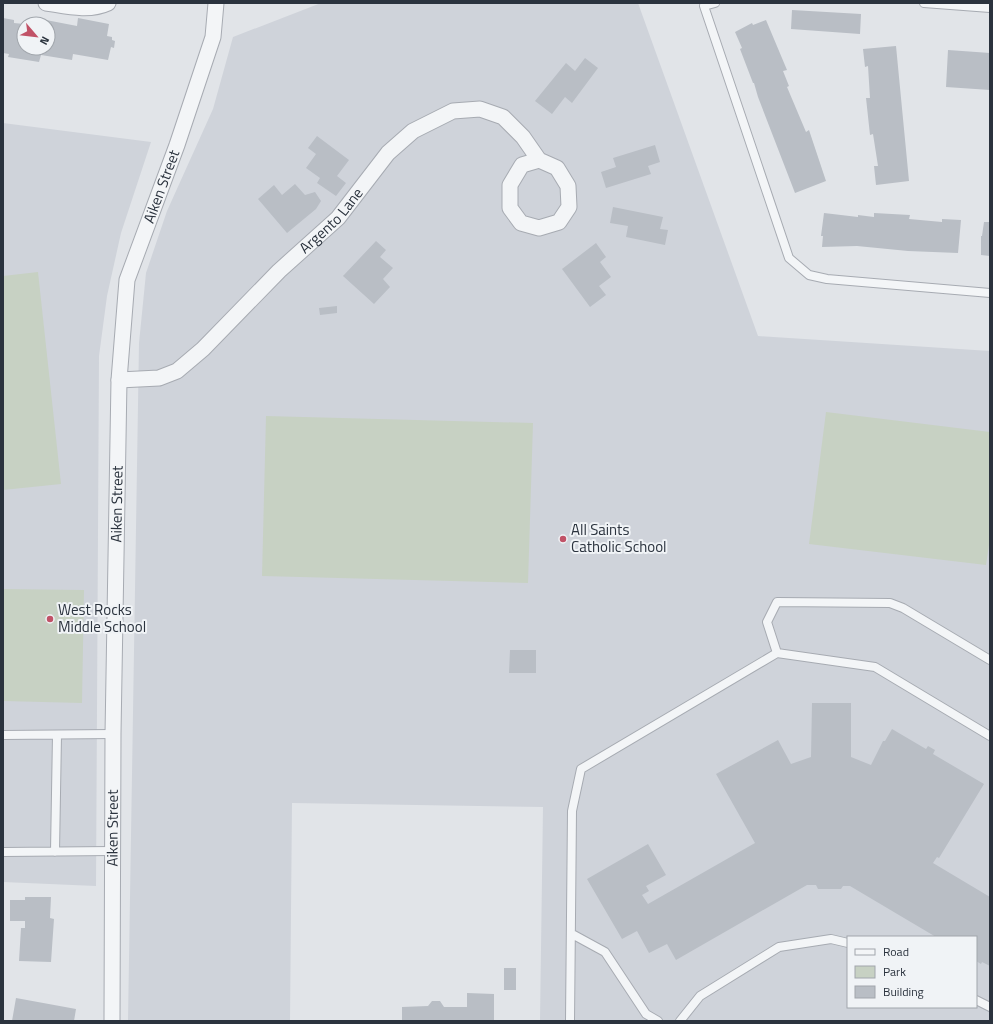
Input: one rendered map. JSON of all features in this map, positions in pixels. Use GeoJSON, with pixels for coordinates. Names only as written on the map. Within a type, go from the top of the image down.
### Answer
{"type":"FeatureCollection","features":[{"type":"Feature","properties":{"kind":"street"},"geometry":{"type":"LineString","coordinates":[[46,3],[75,7],[98,8],[108,3]]}},
{"type":"Feature","properties":{"kind":"street","name":"Aiken Street"},"geometry":{"type":"LineString","coordinates":[[112,1021],[113,734],[119,380],[127,280],[213,37],[216,3]]}},
{"type":"Feature","properties":{"kind":"street","name":"Argento Lane"},"geometry":{"type":"LineString","coordinates":[[119,380],[159,378],[177,371],[203,349],[279,271],[338,218],[388,153],[413,131],[453,111],[480,109],[503,117],[523,137],[539,160]]}},
{"type":"Feature","properties":{"kind":"street"},"geometry":{"type":"LineString","coordinates":[[539,160],[557,168],[568,186],[569,207],[559,222],[540,228],[521,223],[510,208],[510,185],[522,165],[539,160]]}},
{"type":"Feature","properties":{"kind":"lane"},"geometry":{"type":"LineString","coordinates":[[715,3],[703,4],[789,258],[809,275],[827,279],[990,293]]}},
{"type":"Feature","properties":{"kind":"lane"},"geometry":{"type":"LineString","coordinates":[[924,3],[990,8]]}},
{"type":"Feature","properties":{"kind":"lane"},"geometry":{"type":"LineString","coordinates":[[777,653],[767,622],[777,602],[890,603],[903,608],[990,660]]}},
{"type":"Feature","properties":{"kind":"lane"},"geometry":{"type":"LineString","coordinates":[[570,1021],[572,812],[580,768],[777,653],[875,667],[990,736]]}},
{"type":"Feature","properties":{"kind":"lane"},"geometry":{"type":"LineString","coordinates":[[3,736],[113,734]]}},
{"type":"Feature","properties":{"kind":"lane"},"geometry":{"type":"LineString","coordinates":[[55,852],[57,735]]}},
{"type":"Feature","properties":{"kind":"lane"},"geometry":{"type":"LineString","coordinates":[[3,852],[112,851]]}},
{"type":"Feature","properties":{"kind":"lane"},"geometry":{"type":"LineString","coordinates":[[572,934],[605,952],[646,1014],[658,1021]]}},
{"type":"Feature","properties":{"kind":"lane"},"geometry":{"type":"LineString","coordinates":[[680,1021],[700,996],[779,947],[831,939],[847,943]]}},
{"type":"Feature","properties":{"kind":"lane"},"geometry":{"type":"LineString","coordinates":[[977,1000],[990,1007]]}},
{"type":"Feature","properties":{"kind":"shaded area","name":"All Saints Catholic School"},"geometry":{"type":"Polygon","coordinates":[[[321,3],[638,3],[758,336],[990,351],[990,1021],[540,1021],[543,807],[292,803],[290,1021],[128,1021],[139,343],[146,273],[167,211],[213,109],[233,37],[321,3]]]}},
{"type":"Feature","properties":{"kind":"shaded area","name":"West Rocks Middle School"},"geometry":{"type":"Polygon","coordinates":[[[3,123],[151,142],[121,233],[107,296],[99,356],[96,886],[3,882],[3,123]]]}},
{"type":"Feature","properties":{"kind":"green space"},"geometry":{"type":"Polygon","coordinates":[[[38,272],[61,484],[3,490],[3,276],[38,272]]]}},
{"type":"Feature","properties":{"kind":"green space"},"geometry":{"type":"Polygon","coordinates":[[[826,412],[990,432],[990,538],[986,565],[809,544],[826,412]]]}},
{"type":"Feature","properties":{"kind":"green space"},"geometry":{"type":"Polygon","coordinates":[[[266,416],[533,423],[528,583],[262,576],[266,416]]]}},
{"type":"Feature","properties":{"kind":"green space"},"geometry":{"type":"Polygon","coordinates":[[[3,589],[84,590],[82,703],[3,701],[3,589]]]}},
{"type":"Feature","properties":{"kind":"building"},"geometry":{"type":"Polygon","coordinates":[[[792,10],[861,14],[860,34],[791,29],[792,10]]]}},
{"type":"Feature","properties":{"kind":"building"},"geometry":{"type":"Polygon","coordinates":[[[3,18],[14,20],[14,23],[16,23],[16,56],[41,56],[39,62],[8,57],[9,54],[3,53],[3,18]]]}},
{"type":"Feature","properties":{"kind":"building"},"geometry":{"type":"Polygon","coordinates":[[[78,18],[109,24],[107,36],[112,37],[112,40],[115,41],[114,48],[111,47],[108,60],[73,54],[72,60],[47,56],[56,56],[56,22],[77,26],[78,18]]]}},
{"type":"Feature","properties":{"kind":"building"},"geometry":{"type":"Polygon","coordinates":[[[766,20],[787,70],[783,71],[789,86],[787,87],[806,132],[809,130],[826,181],[795,193],[740,49],[742,48],[735,32],[752,23],[753,25],[766,20]]]}},
{"type":"Feature","properties":{"kind":"building"},"geometry":{"type":"Polygon","coordinates":[[[896,46],[909,181],[876,185],[874,166],[878,166],[873,134],[870,135],[866,98],[870,98],[868,66],[865,67],[863,49],[896,46]]]}},
{"type":"Feature","properties":{"kind":"building"},"geometry":{"type":"Polygon","coordinates":[[[948,50],[990,53],[990,90],[946,87],[948,50]]]}},
{"type":"Feature","properties":{"kind":"building"},"geometry":{"type":"Polygon","coordinates":[[[585,58],[598,68],[572,103],[565,97],[552,114],[535,101],[566,63],[575,71],[585,58]]]}},
{"type":"Feature","properties":{"kind":"building"},"geometry":{"type":"Polygon","coordinates":[[[317,136],[349,160],[337,176],[346,183],[336,196],[317,183],[320,178],[306,168],[316,154],[308,148],[317,136]]]}},
{"type":"Feature","properties":{"kind":"building"},"geometry":{"type":"Polygon","coordinates":[[[655,145],[660,162],[648,166],[651,174],[606,188],[601,172],[616,167],[613,158],[655,145]]]}},
{"type":"Feature","properties":{"kind":"building"},"geometry":{"type":"Polygon","coordinates":[[[295,184],[305,195],[315,192],[321,201],[316,209],[287,233],[258,199],[274,185],[282,195],[295,184]]]}},
{"type":"Feature","properties":{"kind":"building"},"geometry":{"type":"Polygon","coordinates":[[[613,207],[663,217],[660,229],[668,230],[665,245],[626,237],[628,226],[610,223],[613,207]]]}},
{"type":"Feature","properties":{"kind":"building"},"geometry":{"type":"Polygon","coordinates":[[[824,213],[858,217],[858,215],[874,217],[874,213],[910,215],[909,219],[942,222],[942,219],[961,220],[958,253],[908,251],[857,246],[822,247],[823,236],[821,236],[824,213]]]}},
{"type":"Feature","properties":{"kind":"building"},"geometry":{"type":"Polygon","coordinates":[[[984,222],[990,222],[990,256],[981,255],[981,236],[984,222]]]}},
{"type":"Feature","properties":{"kind":"building"},"geometry":{"type":"Polygon","coordinates":[[[376,241],[386,250],[380,257],[393,268],[383,279],[390,287],[374,304],[343,276],[376,241]]]}},
{"type":"Feature","properties":{"kind":"building"},"geometry":{"type":"Polygon","coordinates":[[[596,243],[606,257],[600,262],[611,277],[599,286],[606,295],[590,307],[562,269],[596,243]]]}},
{"type":"Feature","properties":{"kind":"building"},"geometry":{"type":"Polygon","coordinates":[[[337,306],[337,313],[320,315],[319,308],[337,306]]]}},
{"type":"Feature","properties":{"kind":"building"},"geometry":{"type":"Polygon","coordinates":[[[510,650],[536,650],[536,673],[509,673],[510,650]]]}},
{"type":"Feature","properties":{"kind":"building"},"geometry":{"type":"Polygon","coordinates":[[[812,703],[851,703],[851,757],[871,765],[883,741],[885,741],[892,729],[926,749],[928,746],[935,750],[933,754],[984,784],[939,858],[937,857],[933,863],[990,897],[990,966],[982,962],[981,964],[977,962],[977,936],[934,936],[850,886],[843,886],[841,889],[818,889],[816,885],[807,885],[676,960],[667,944],[649,953],[637,931],[622,939],[587,879],[648,844],[666,875],[646,886],[649,891],[642,895],[648,904],[755,843],[716,774],[778,740],[791,764],[811,757],[812,703]]]}},
{"type":"Feature","properties":{"kind":"building"},"geometry":{"type":"Polygon","coordinates":[[[25,897],[51,897],[50,918],[54,919],[51,962],[19,961],[21,928],[25,928],[25,921],[10,921],[10,900],[25,900],[25,897]]]}},
{"type":"Feature","properties":{"kind":"building"},"geometry":{"type":"Polygon","coordinates":[[[504,968],[516,968],[516,990],[504,990],[504,968]]]}},
{"type":"Feature","properties":{"kind":"building"},"geometry":{"type":"Polygon","coordinates":[[[467,993],[494,994],[494,1021],[402,1021],[402,1007],[428,1006],[432,1001],[440,1001],[444,1007],[467,1007],[467,993]]]}},
{"type":"Feature","properties":{"kind":"building"},"geometry":{"type":"Polygon","coordinates":[[[16,998],[76,1009],[74,1021],[12,1021],[16,998]]]}},
{"type":"Feature","properties":{"kind":"place","name":"All Saints Catholic School"},"geometry":{"type":"Point","coordinates":[563,539]}},
{"type":"Feature","properties":{"kind":"place","name":"West Rocks Middle School"},"geometry":{"type":"Point","coordinates":[50,619]}}]}
